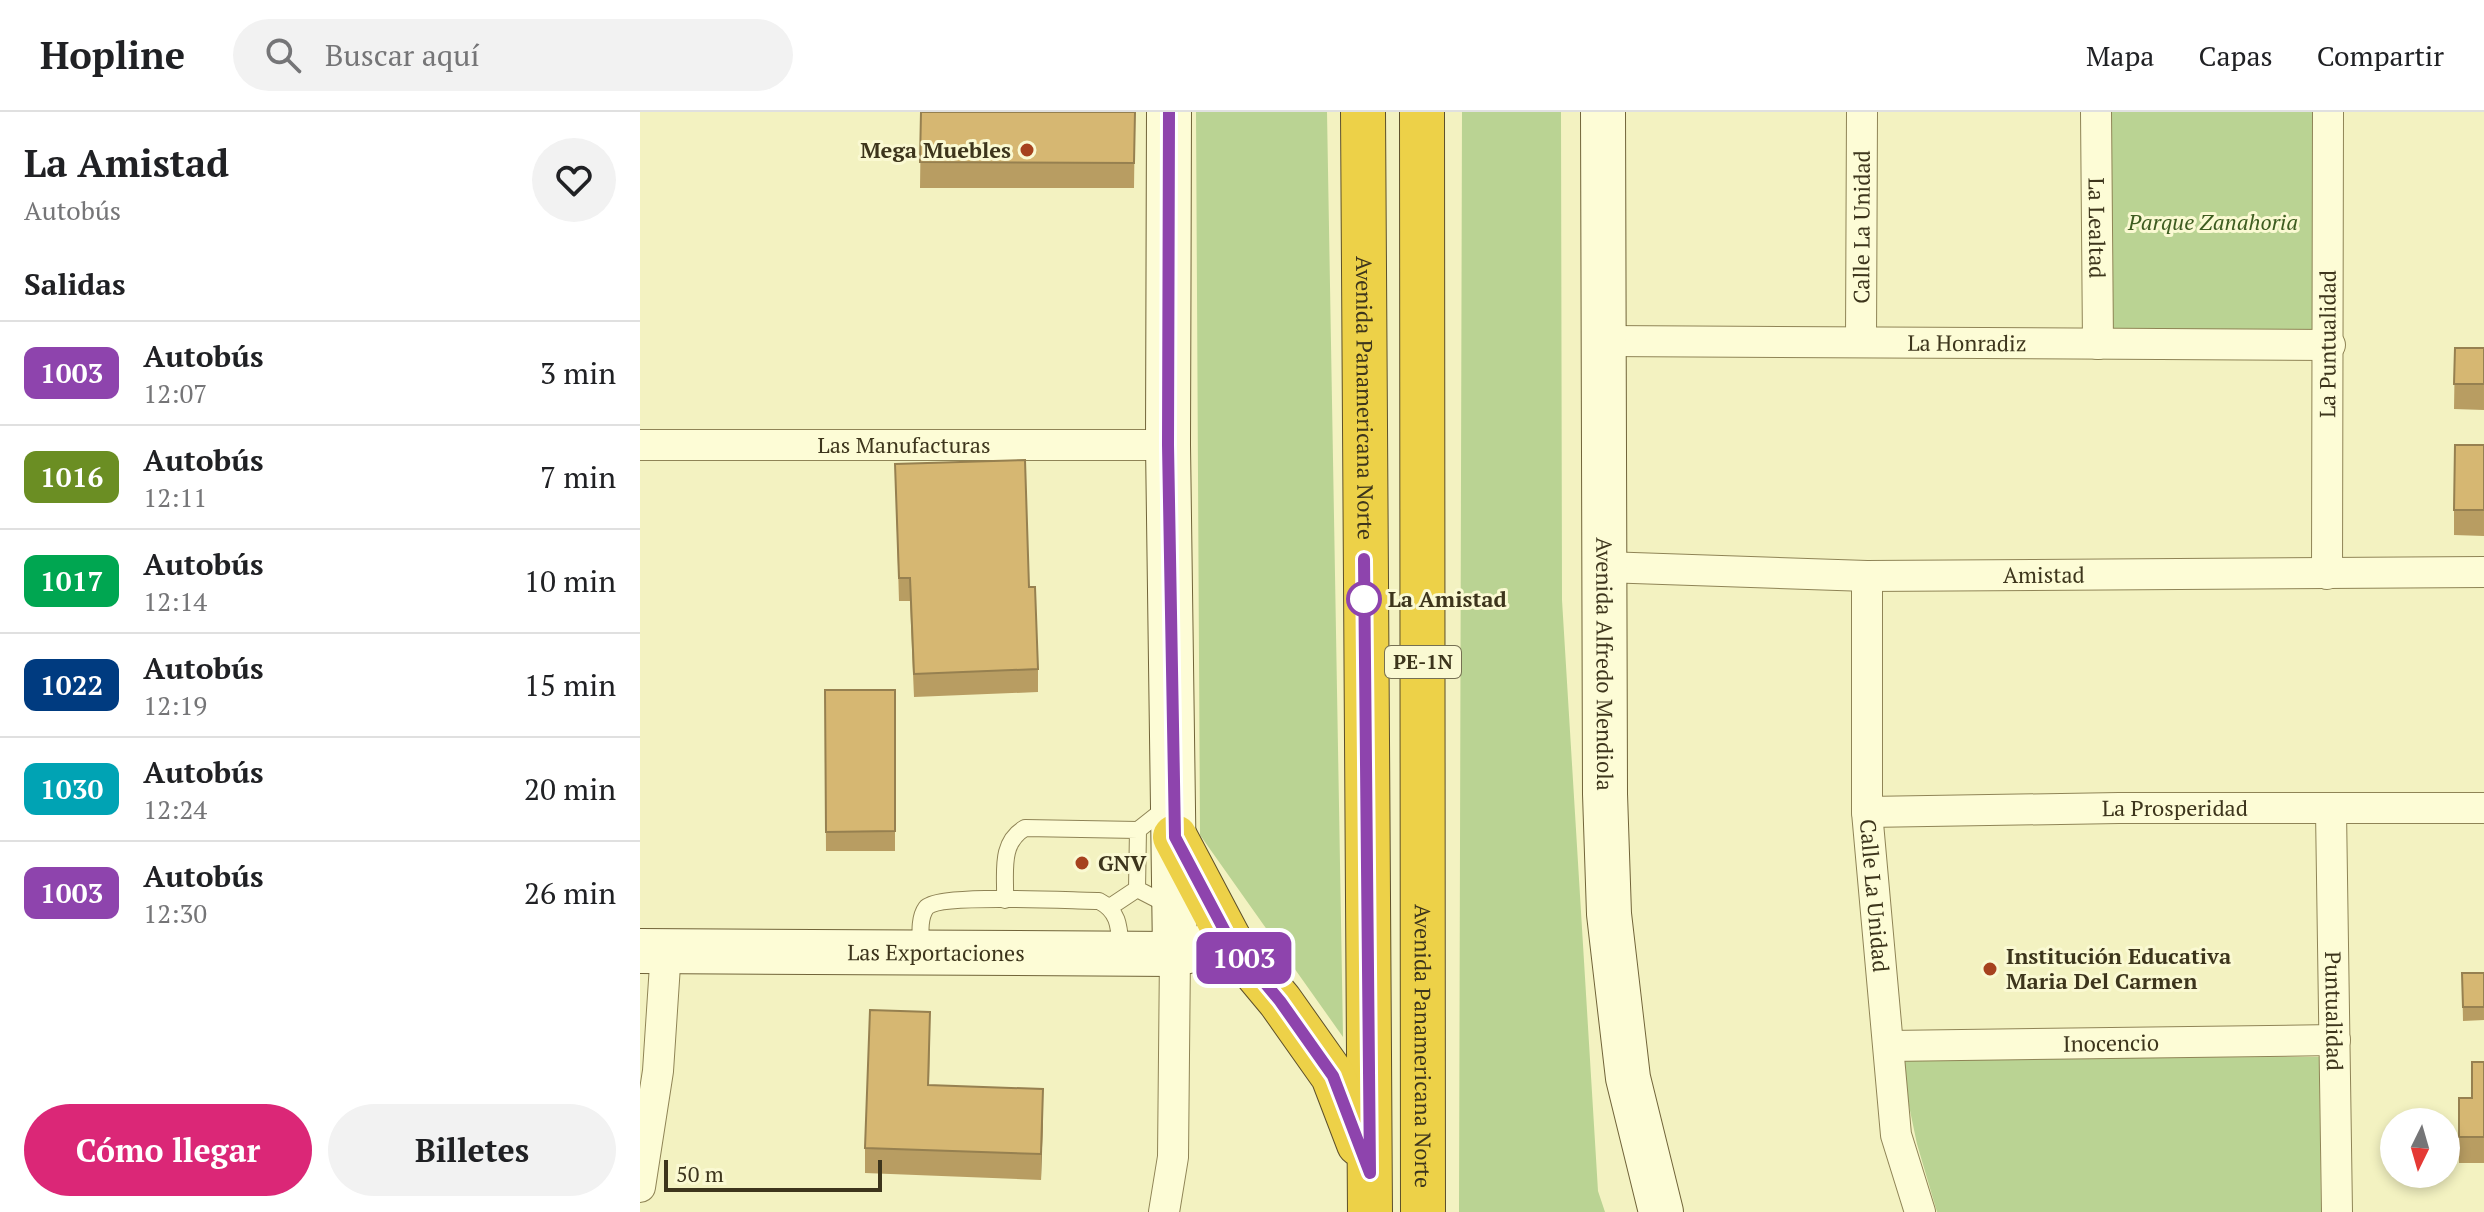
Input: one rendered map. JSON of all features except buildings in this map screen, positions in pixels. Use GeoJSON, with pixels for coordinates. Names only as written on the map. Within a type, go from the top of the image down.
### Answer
{"type":"FeatureCollection","features":[{"type":"Feature","properties":{"kind":"highway","name":"Avenida Panamericana Norte"},"geometry":{"type":"LineString","coordinates":[[1363,112],[1370,1192]]}},
{"type":"Feature","properties":{"kind":"highway","name":"Avenida Panamericana Norte"},"geometry":{"type":"LineString","coordinates":[[1422,112],[1423,1212]]}},
{"type":"Feature","properties":{"kind":"highway"},"geometry":{"type":"LineString","coordinates":[[1162,823],[1230,941],[1280,1001],[1333,1076],[1370,1192]]}},
{"type":"Feature","properties":{"kind":"main road"},"geometry":{"type":"LineString","coordinates":[[1169,112],[1162,823],[1156,899],[1175,954]]}},
{"type":"Feature","properties":{"kind":"main road","name":"Avenida Alfredo Mendiola"},"geometry":{"type":"LineString","coordinates":[[1603,112],[1604,567],[1609,914],[1628,1078],[1661,1212]]}},
{"type":"Feature","properties":{"kind":"main road","name":"Las Exportaciones"},"geometry":{"type":"LineString","coordinates":[[653,950],[1175,954],[1230,941]]}},
{"type":"Feature","properties":{"kind":"street","name":"Calle La Unidad"},"geometry":{"type":"LineString","coordinates":[[1861,341],[1862,112]]}},
{"type":"Feature","properties":{"kind":"street","name":"La Lealtad"},"geometry":{"type":"LineString","coordinates":[[2096,112],[2098,344]]}},
{"type":"Feature","properties":{"kind":"street","name":"La Puntualidad"},"geometry":{"type":"LineString","coordinates":[[2327,574],[2330,345],[2328,112]]}},
{"type":"Feature","properties":{"kind":"street","name":"La Honradiz"},"geometry":{"type":"LineString","coordinates":[[1605,341],[2330,345]]}},
{"type":"Feature","properties":{"kind":"street","name":"Las Manufacturas"},"geometry":{"type":"LineString","coordinates":[[640,445],[1168,445]]}},
{"type":"Feature","properties":{"kind":"street","name":"Amistad"},"geometry":{"type":"LineString","coordinates":[[1604,567],[1867,576],[2484,572]]}},
{"type":"Feature","properties":{"kind":"street","name":"Calle La Unidad"},"geometry":{"type":"LineString","coordinates":[[1867,576],[1867,812],[1896,1135],[1920,1212]]}},
{"type":"Feature","properties":{"kind":"street","name":"La Prosperidad"},"geometry":{"type":"LineString","coordinates":[[1867,812],[2484,808]]}},
{"type":"Feature","properties":{"kind":"street","name":"Puntualidad"},"geometry":{"type":"LineString","coordinates":[[2331,811],[2337,1212]]}},
{"type":"Feature","properties":{"kind":"street"},"geometry":{"type":"LineString","coordinates":[[640,1187],[658,1071],[653,950]]}},
{"type":"Feature","properties":{"kind":"street"},"geometry":{"type":"LineString","coordinates":[[1164,1212],[1173,1157],[1175,954]]}},
{"type":"Feature","properties":{"kind":"street","name":"Inocencio"},"geometry":{"type":"LineString","coordinates":[[1889,1046],[2335,1040]]}},
{"type":"Feature","properties":{"kind":"lane"},"geometry":{"type":"LineString","coordinates":[[1005,900],[1007,845],[1025,828],[1162,823]]}},
{"type":"Feature","properties":{"kind":"lane"},"geometry":{"type":"LineString","coordinates":[[921,953],[922,917],[927,906],[938,899],[1099,901],[1110,907],[1117,918],[1121,954]]}},
{"type":"Feature","properties":{"kind":"lane"},"geometry":{"type":"LineString","coordinates":[[1110,907],[1156,899]]}},
{"type":"Feature","properties":{"kind":"green space"},"geometry":{"type":"Polygon","coordinates":[[[1196,112],[1327,112],[1343,1037],[1200,835],[1196,112]]]}},
{"type":"Feature","properties":{"kind":"green space"},"geometry":{"type":"Polygon","coordinates":[[[1462,112],[1561,112],[1562,600],[1598,1191],[1605,1212],[1459,1212],[1462,112]]]}},
{"type":"Feature","properties":{"kind":"green space","name":"Parque Zanahoria"},"geometry":{"type":"Polygon","coordinates":[[[2107,112],[2318,112],[2320,333],[2108,334],[2107,112]]]}},
{"type":"Feature","properties":{"kind":"green space"},"geometry":{"type":"Polygon","coordinates":[[[2319,1057],[2321,1212],[1937,1212],[1917,1144],[1899,1058],[2319,1057]]]}},
{"type":"Feature","properties":{"kind":"bus line","name":"1003"},"geometry":{"type":"LineString","coordinates":[[1169,112],[1168,445],[1175,837],[1206,901],[1230,941],[1280,1001],[1333,1076],[1370,1173],[1364,559]]}},
{"type":"Feature","properties":{"kind":"place","name":"Mega Muebles"},"geometry":{"type":"Point","coordinates":[1027,150]}},
{"type":"Feature","properties":{"kind":"place","name":"La Amistad"},"geometry":{"type":"Point","coordinates":[1364,599]}},
{"type":"Feature","properties":{"kind":"place","name":"GNV"},"geometry":{"type":"Point","coordinates":[1082,863]}},
{"type":"Feature","properties":{"kind":"place","name":"Institución Educativa Maria Del Carmen"},"geometry":{"type":"Point","coordinates":[1990,969]}}]}
